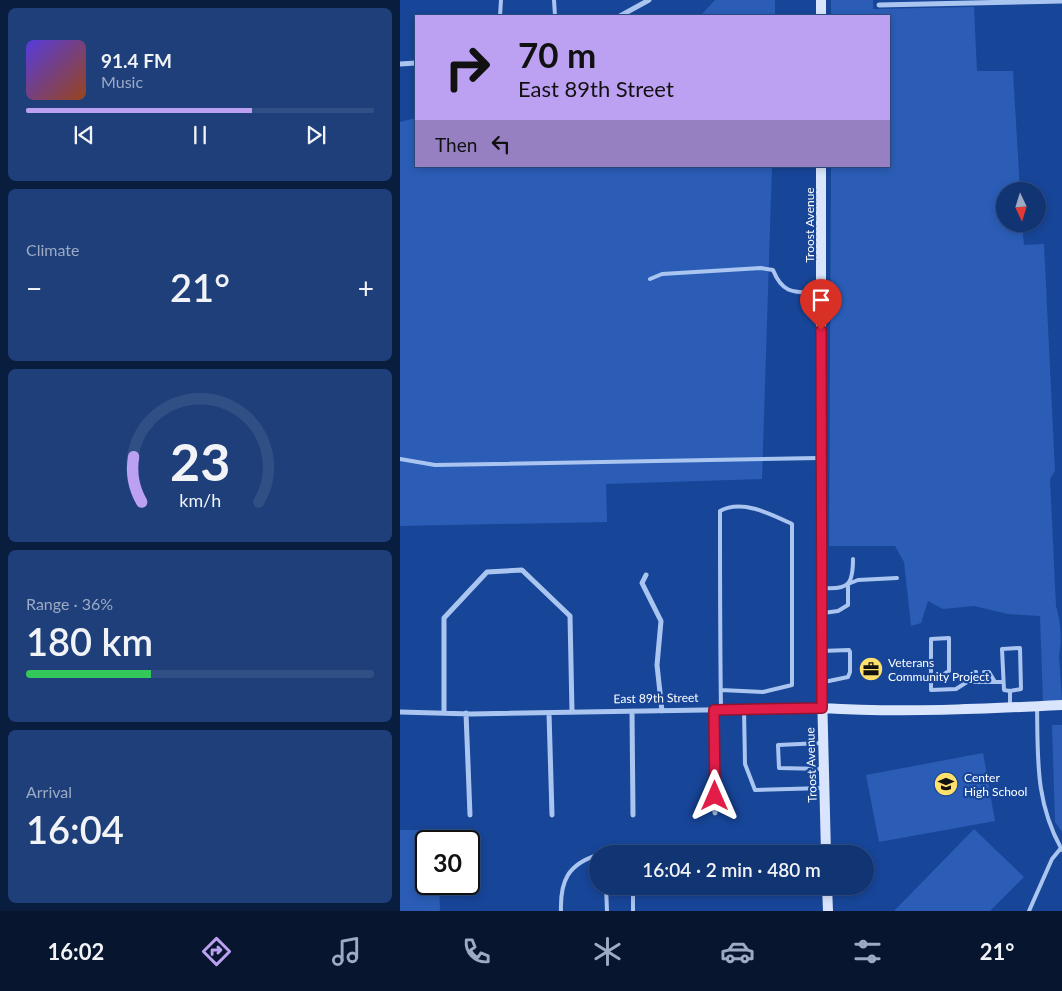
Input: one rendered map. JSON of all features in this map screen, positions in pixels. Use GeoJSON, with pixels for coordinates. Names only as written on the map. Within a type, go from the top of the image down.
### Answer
{"type":"FeatureCollection","features":[{"type":"Feature","properties":{"kind":"main road"},"geometry":{"type":"LineString","coordinates":[[821,0],[821,15]]}},
{"type":"Feature","properties":{"kind":"main road","name":"Troost Avenue"},"geometry":{"type":"LineString","coordinates":[[821,167],[821,650],[826,845]]}},
{"type":"Feature","properties":{"kind":"main road","name":"East 89th Street"},"geometry":{"type":"LineString","coordinates":[[822,708],[879,711],[1062,705]]}},
{"type":"Feature","properties":{"kind":"main road"},"geometry":{"type":"LineString","coordinates":[[827,895],[828,911]]}},
{"type":"Feature","properties":{"kind":"street"},"geometry":{"type":"LineString","coordinates":[[622,15],[650,0]]}},
{"type":"Feature","properties":{"kind":"street"},"geometry":{"type":"LineString","coordinates":[[879,5],[1062,2]]}},
{"type":"Feature","properties":{"kind":"street"},"geometry":{"type":"LineString","coordinates":[[400,64],[415,63]]}},
{"type":"Feature","properties":{"kind":"street"},"geometry":{"type":"LineString","coordinates":[[444,713],[444,618],[487,572],[522,570],[570,616],[572,712]]}},
{"type":"Feature","properties":{"kind":"street"},"geometry":{"type":"LineString","coordinates":[[646,575],[642,583],[662,621],[656,665],[662,711]]}},
{"type":"Feature","properties":{"kind":"street","name":"East 89th Street"},"geometry":{"type":"LineString","coordinates":[[400,712],[466,714],[822,708]]}},
{"type":"Feature","properties":{"kind":"street"},"geometry":{"type":"LineString","coordinates":[[714,710],[715,813]]}},
{"type":"Feature","properties":{"kind":"street"},"geometry":{"type":"LineString","coordinates":[[632,711],[633,816]]}},
{"type":"Feature","properties":{"kind":"street"},"geometry":{"type":"LineString","coordinates":[[549,713],[552,814]]}},
{"type":"Feature","properties":{"kind":"street"},"geometry":{"type":"LineString","coordinates":[[466,714],[470,815]]}},
{"type":"Feature","properties":{"kind":"lane"},"geometry":{"type":"LineString","coordinates":[[500,15],[501,0]]}},
{"type":"Feature","properties":{"kind":"lane"},"geometry":{"type":"LineString","coordinates":[[554,0],[555,15]]}},
{"type":"Feature","properties":{"kind":"lane"},"geometry":{"type":"LineString","coordinates":[[650,278],[662,274],[760,268],[773,270],[778,282],[787,290],[821,293]]}},
{"type":"Feature","properties":{"kind":"lane"},"geometry":{"type":"LineString","coordinates":[[400,459],[435,465],[821,458]]}},
{"type":"Feature","properties":{"kind":"lane"},"geometry":{"type":"LineString","coordinates":[[721,690],[763,692],[792,686],[792,524],[761,510],[728,507],[720,511],[721,710]]}},
{"type":"Feature","properties":{"kind":"lane"},"geometry":{"type":"LineString","coordinates":[[821,613],[838,610],[848,605],[848,584],[853,576],[853,559]]}},
{"type":"Feature","properties":{"kind":"lane"},"geometry":{"type":"LineString","coordinates":[[821,588],[838,589],[858,580],[897,578]]}},
{"type":"Feature","properties":{"kind":"lane"},"geometry":{"type":"LineString","coordinates":[[931,682],[949,671],[949,638],[931,639],[931,682],[931,690],[956,690],[976,672]]}},
{"type":"Feature","properties":{"kind":"lane"},"geometry":{"type":"LineString","coordinates":[[1020,648],[1021,690],[1010,691],[1004,690],[1002,649],[1020,648]]}},
{"type":"Feature","properties":{"kind":"lane"},"geometry":{"type":"LineString","coordinates":[[821,650],[849,650],[850,662],[848,677],[822,683]]}},
{"type":"Feature","properties":{"kind":"lane"},"geometry":{"type":"LineString","coordinates":[[984,672],[989,672],[995,682]]}},
{"type":"Feature","properties":{"kind":"lane"},"geometry":{"type":"LineString","coordinates":[[967,682],[1003,682]]}},
{"type":"Feature","properties":{"kind":"lane"},"geometry":{"type":"LineString","coordinates":[[1010,691],[1010,707]]}},
{"type":"Feature","properties":{"kind":"lane"},"geometry":{"type":"LineString","coordinates":[[1029,911],[1052,859],[1062,849],[1050,828],[1041,796],[1037,706]]}},
{"type":"Feature","properties":{"kind":"lane"},"geometry":{"type":"LineString","coordinates":[[744,709],[745,764],[755,790],[824,788]]}},
{"type":"Feature","properties":{"kind":"lane"},"geometry":{"type":"LineString","coordinates":[[822,743],[778,744],[779,768],[823,769]]}},
{"type":"Feature","properties":{"kind":"lane"},"geometry":{"type":"LineString","coordinates":[[561,911],[561,894],[572,868],[589,858]]}},
{"type":"Feature","properties":{"kind":"lane"},"geometry":{"type":"LineString","coordinates":[[606,895],[607,911]]}},
{"type":"Feature","properties":{"kind":"lane"},"geometry":{"type":"LineString","coordinates":[[633,895],[633,911]]}},
{"type":"Feature","properties":{"kind":"shaded area"},"geometry":{"type":"Polygon","coordinates":[[[715,0],[775,0],[775,15],[701,15],[715,0]]]}},
{"type":"Feature","properties":{"kind":"shaded area"},"geometry":{"type":"Polygon","coordinates":[[[831,0],[873,0],[873,9],[974,7],[977,71],[1013,71],[1019,182],[996,182],[996,232],[1023,232],[1024,245],[1044,244],[1055,471],[1050,479],[1056,606],[1061,644],[1059,656],[1062,701],[1043,702],[1040,616],[1008,614],[974,606],[943,609],[928,601],[921,623],[911,626],[904,562],[895,546],[829,546],[831,167],[890,167],[890,15],[831,15],[831,0]]]}},
{"type":"Feature","properties":{"kind":"shaded area"},"geometry":{"type":"Polygon","coordinates":[[[415,118],[415,167],[772,167],[762,479],[606,484],[607,522],[400,526],[400,122],[415,118]]]}},
{"type":"Feature","properties":{"kind":"shaded area"},"geometry":{"type":"Polygon","coordinates":[[[1052,725],[1062,725],[1062,832],[1055,822],[1052,725]]]}},
{"type":"Feature","properties":{"kind":"shaded area"},"geometry":{"type":"Polygon","coordinates":[[[983,753],[995,821],[879,842],[866,775],[983,753]]]}},
{"type":"Feature","properties":{"kind":"shaded area"},"geometry":{"type":"Polygon","coordinates":[[[974,829],[1024,877],[990,911],[894,911],[974,829]]]}},
{"type":"Feature","properties":{"kind":"shaded area"},"geometry":{"type":"Polygon","coordinates":[[[400,830],[415,830],[415,895],[439,895],[440,911],[400,911],[400,830]]]}},
{"type":"Feature","properties":{"kind":"place","name":"Veterans Community Project"},"geometry":{"type":"Point","coordinates":[871,669]}},
{"type":"Feature","properties":{"kind":"place","name":"Center High School"},"geometry":{"type":"Point","coordinates":[946,784]}},
{"type":"Feature","properties":{"kind":"route"},"geometry":{"type":"LineString","coordinates":[[715,796],[714,710],[822,708],[821,330]]}}]}
